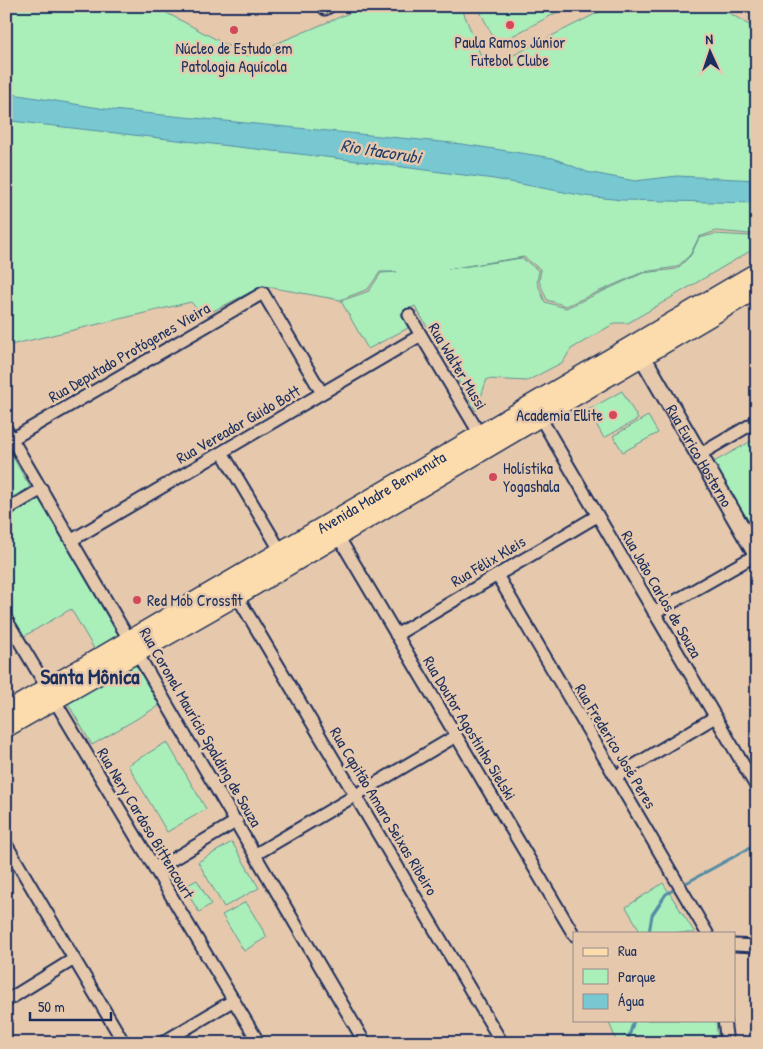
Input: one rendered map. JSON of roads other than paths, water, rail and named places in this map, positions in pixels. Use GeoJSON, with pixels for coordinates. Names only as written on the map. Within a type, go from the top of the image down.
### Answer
{"type":"FeatureCollection","features":[{"type":"Feature","properties":{"kind":"main road","name":"Avenida Madre Benvenuta"},"geometry":{"type":"LineString","coordinates":[[134,645],[237,596],[338,536],[535,410],[639,349],[757,272]]}},
{"type":"Feature","properties":{"kind":"main road","name":"Avenida Madre Benvenuta"},"geometry":{"type":"LineString","coordinates":[[639,349],[757,289]]}},
{"type":"Feature","properties":{"kind":"main road","name":"Avenida Madre Benvenuta"},"geometry":{"type":"LineString","coordinates":[[6,728],[50,694],[134,645],[280,550],[479,433],[535,410]]}},
{"type":"Feature","properties":{"kind":"main road","name":"Avenida Madre Benvenuta"},"geometry":{"type":"LineString","coordinates":[[6,712],[50,694]]}},
{"type":"Feature","properties":{"kind":"street","name":"Rua Deputado Protógenes Vieira"},"geometry":{"type":"LineString","coordinates":[[9,434],[263,293],[322,393]]}},
{"type":"Feature","properties":{"kind":"street","name":"Rua Walter Mussi"},"geometry":{"type":"LineString","coordinates":[[409,315],[479,433]]}},
{"type":"Feature","properties":{"kind":"street","name":"Rua Vereador Guido Bott"},"geometry":{"type":"LineString","coordinates":[[72,540],[421,335]]}},
{"type":"Feature","properties":{"kind":"street","name":"Rua Eurico Hosterno"},"geometry":{"type":"LineString","coordinates":[[639,349],[757,555]]}},
{"type":"Feature","properties":{"kind":"street","name":"Rua João Carlos de Souza"},"geometry":{"type":"LineString","coordinates":[[535,410],[757,788]]}},
{"type":"Feature","properties":{"kind":"street"},"geometry":{"type":"LineString","coordinates":[[699,455],[757,422]]}},
{"type":"Feature","properties":{"kind":"street","name":"Rua Coronel Maurício Spalding de Souza"},"geometry":{"type":"LineString","coordinates":[[9,434],[237,821],[365,1043]]}},
{"type":"Feature","properties":{"kind":"street"},"geometry":{"type":"LineString","coordinates":[[222,452],[280,550]]}},
{"type":"Feature","properties":{"kind":"street"},"geometry":{"type":"LineString","coordinates":[[6,510],[42,489]]}},
{"type":"Feature","properties":{"kind":"street","name":"Rua Félix Kleis"},"geometry":{"type":"LineString","coordinates":[[396,634],[597,516]]}},
{"type":"Feature","properties":{"kind":"street","name":"Rua Doutor Agostinho Sielski"},"geometry":{"type":"LineString","coordinates":[[338,536],[573,933]]}},
{"type":"Feature","properties":{"kind":"street"},"geometry":{"type":"LineString","coordinates":[[654,613],[757,555]]}},
{"type":"Feature","properties":{"kind":"street","name":"Rua Frederico José Peres"},"geometry":{"type":"LineString","coordinates":[[496,575],[706,932]]}},
{"type":"Feature","properties":{"kind":"street","name":"Rua Capitão Amaro Seixas Ribeiro"},"geometry":{"type":"LineString","coordinates":[[237,596],[502,1043]]}},
{"type":"Feature","properties":{"kind":"street","name":"Rua Nery Cardoso Bittencourt"},"geometry":{"type":"LineString","coordinates":[[6,619],[259,1043]]}},
{"type":"Feature","properties":{"kind":"street"},"geometry":{"type":"LineString","coordinates":[[615,777],[715,717]]}},
{"type":"Feature","properties":{"kind":"street"},"geometry":{"type":"LineString","coordinates":[[256,854],[456,736]]}},
{"type":"Feature","properties":{"kind":"street"},"geometry":{"type":"LineString","coordinates":[[155,870],[237,821]]}},
{"type":"Feature","properties":{"kind":"street"},"geometry":{"type":"LineString","coordinates":[[6,844],[124,1043]]}},
{"type":"Feature","properties":{"kind":"street"},"geometry":{"type":"LineString","coordinates":[[736,945],[757,946]]}},
{"type":"Feature","properties":{"kind":"street"},"geometry":{"type":"LineString","coordinates":[[6,1001],[74,959]]}},
{"type":"Feature","properties":{"kind":"street"},"geometry":{"type":"LineString","coordinates":[[162,1043],[234,1000]]}},
{"type":"Feature","properties":{"kind":"street"},"geometry":{"type":"LineString","coordinates":[[724,1022],[727,1043]]}},
{"type":"Feature","properties":{"kind":"water","name":"Rio Itacorubi"},"geometry":{"type":"Polygon","coordinates":[[[6,93],[112,110],[462,144],[553,158],[587,172],[635,181],[677,176],[757,180],[757,203],[622,200],[585,196],[494,179],[334,158],[11,121],[6,120],[6,93]]]}},
{"type":"Feature","properties":{"kind":"waterway"},"geometry":{"type":"LineString","coordinates":[[649,932],[652,915],[666,894],[757,844]]}},
{"type":"Feature","properties":{"kind":"waterway"},"geometry":{"type":"LineString","coordinates":[[627,1043],[633,1022]]}},
{"type":"Feature","properties":{"kind":"place","name":"Paula Ramos Júnior Futebol Clube"},"geometry":{"type":"Point","coordinates":[510,25]}},
{"type":"Feature","properties":{"kind":"place","name":"Núcleo de Estudo em Patologia Aquícola"},"geometry":{"type":"Point","coordinates":[234,30]}},
{"type":"Feature","properties":{"kind":"place","name":"Academia Ellite"},"geometry":{"type":"Point","coordinates":[613,415]}},
{"type":"Feature","properties":{"kind":"place","name":"Holístika Yogashala"},"geometry":{"type":"Point","coordinates":[493,477]}},
{"type":"Feature","properties":{"kind":"place","name":"Red Mob Crossfit"},"geometry":{"type":"Point","coordinates":[137,600]}},
{"type":"Feature","properties":{"kind":"district","name":"Santa Mônica"},"geometry":{"type":"Point","coordinates":[90,676]}}]}
